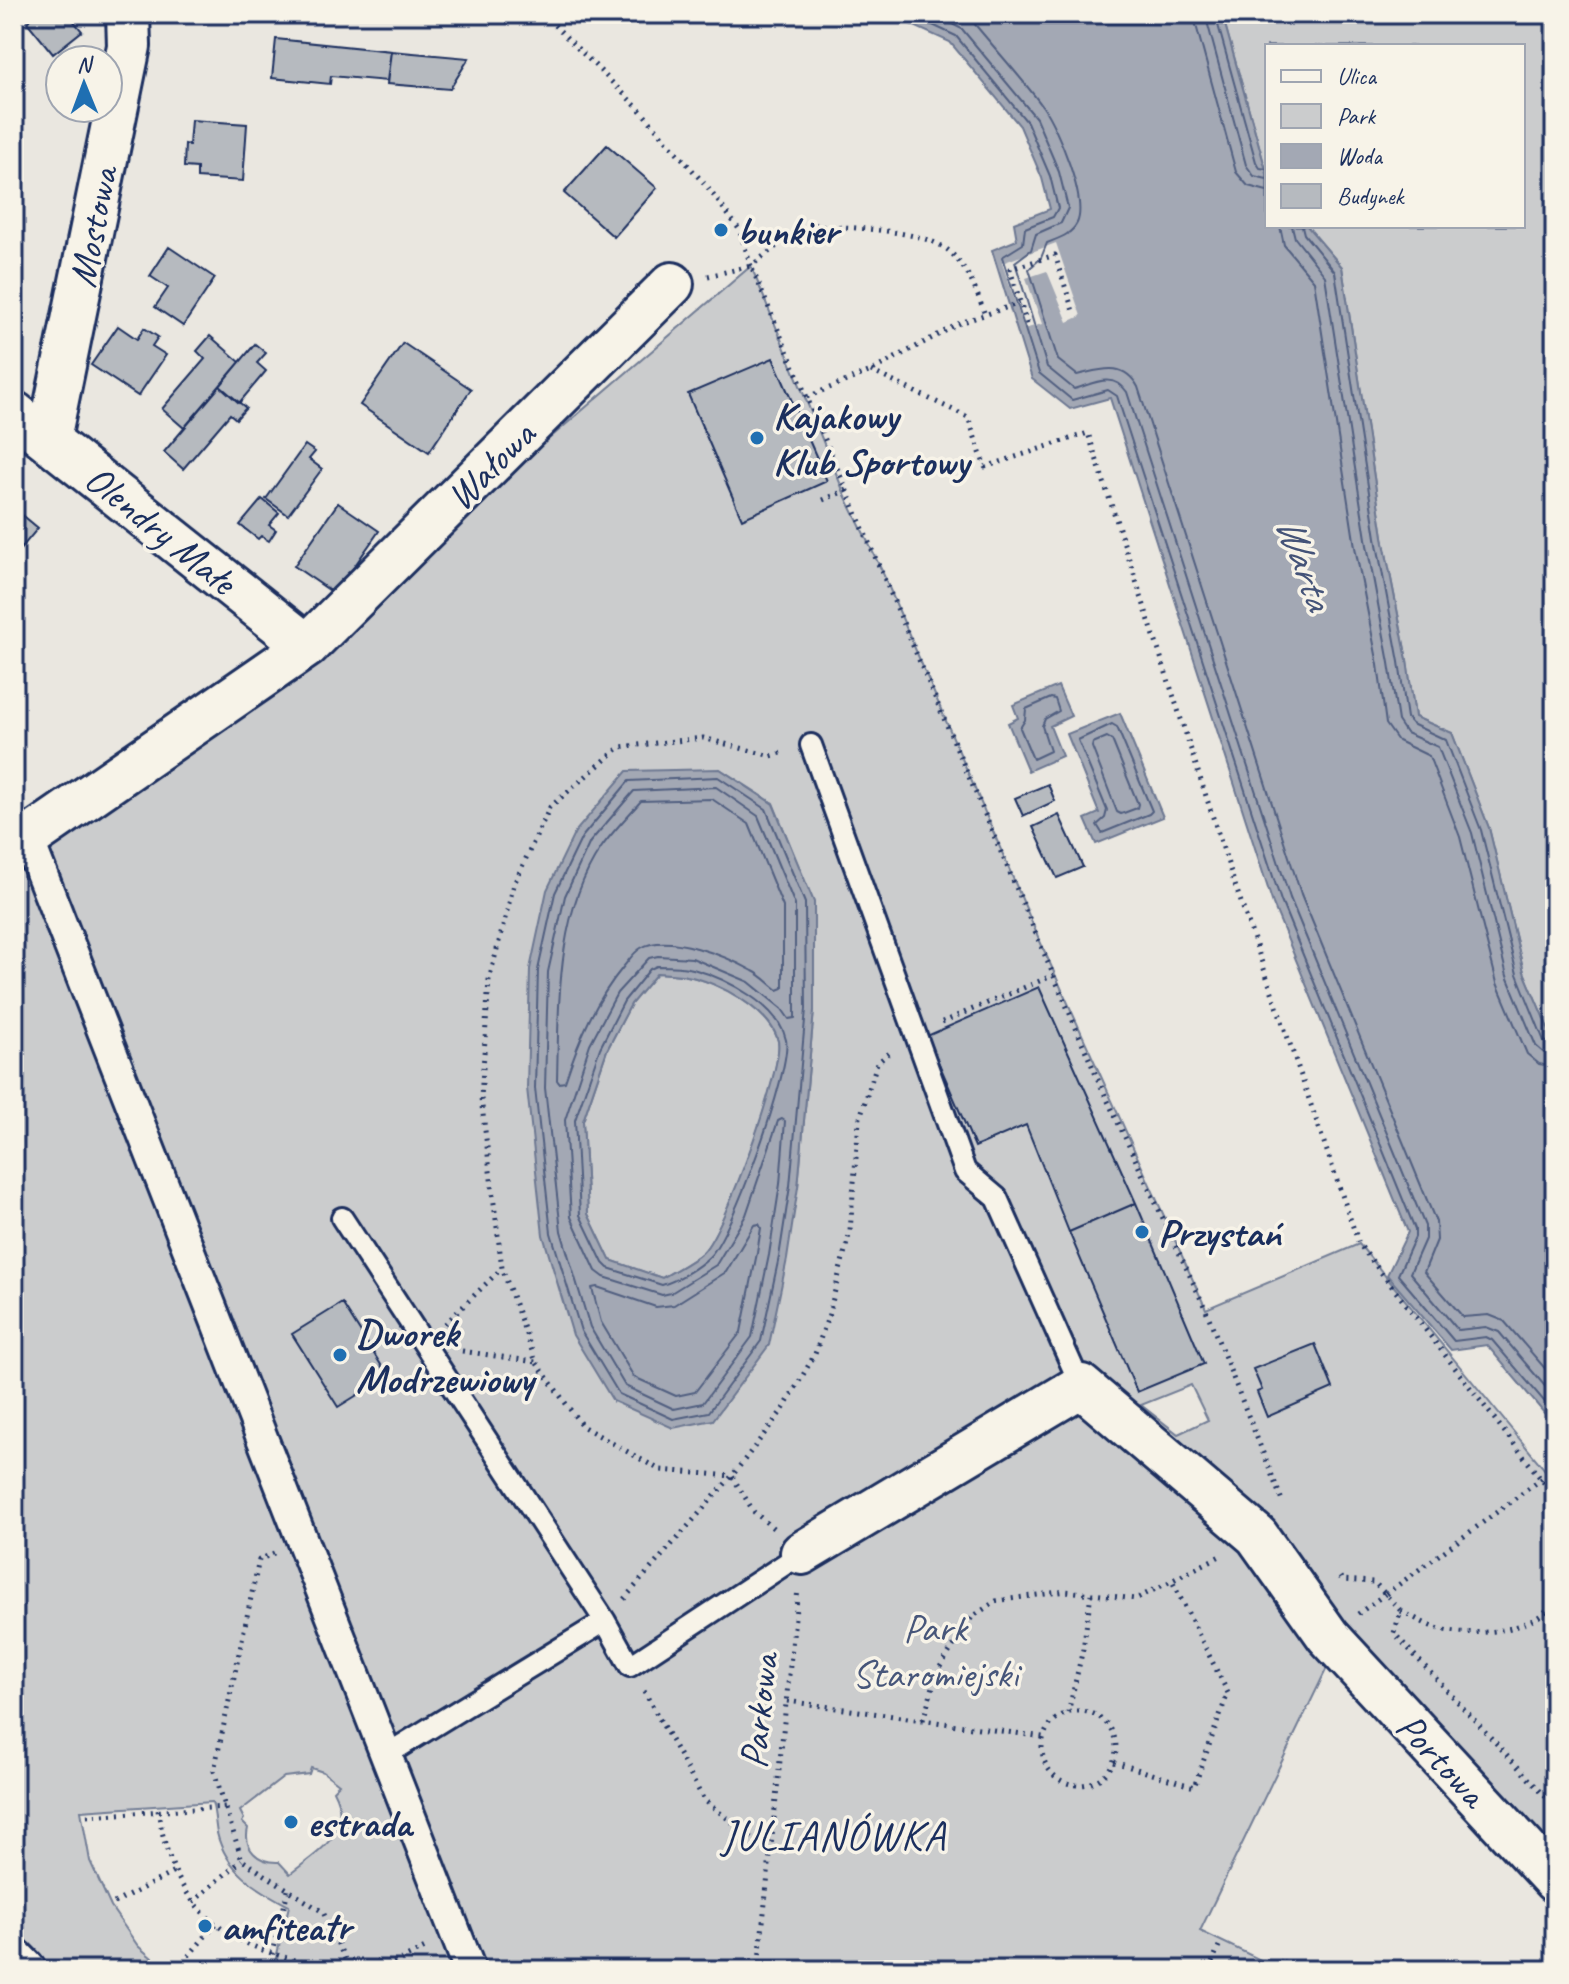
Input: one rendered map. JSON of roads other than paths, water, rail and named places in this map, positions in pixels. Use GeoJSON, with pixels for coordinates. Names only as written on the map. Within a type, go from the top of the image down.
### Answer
{"type":"FeatureCollection","features":[{"type":"Feature","properties":{"kind":"street","name":"Mostowa"},"geometry":{"type":"LineString","coordinates":[[49,439],[129,46],[128,14]]}},
{"type":"Feature","properties":{"kind":"street","name":"Wałowa"},"geometry":{"type":"LineString","coordinates":[[21,844],[307,646],[672,284]]}},
{"type":"Feature","properties":{"kind":"street","name":"Olendry Małe"},"geometry":{"type":"LineString","coordinates":[[14,413],[307,646]]}},
{"type":"Feature","properties":{"kind":"street"},"geometry":{"type":"LineString","coordinates":[[21,844],[303,1542],[470,1970]]}},
{"type":"Feature","properties":{"kind":"street"},"geometry":{"type":"LineString","coordinates":[[802,1553],[1081,1386]]}},
{"type":"Feature","properties":{"kind":"street","name":"Portowa"},"geometry":{"type":"LineString","coordinates":[[1081,1386],[1257,1536],[1328,1636],[1555,1881]]}},
{"type":"Feature","properties":{"kind":"street"},"geometry":{"type":"LineString","coordinates":[[14,1960],[24,1970]]}},
{"type":"Feature","properties":{"kind":"lane"},"geometry":{"type":"LineString","coordinates":[[811,745],[965,1171],[997,1198],[1081,1386]]}},
{"type":"Feature","properties":{"kind":"lane"},"geometry":{"type":"LineString","coordinates":[[342,1218],[605,1621],[630,1666],[802,1553]]}},
{"type":"Feature","properties":{"kind":"lane"},"geometry":{"type":"LineString","coordinates":[[386,1755],[605,1621]]}},
{"type":"Feature","properties":{"kind":"water","name":"Warta"},"geometry":{"type":"Polygon","coordinates":[[[899,14],[1222,14],[1265,167],[1265,228],[1309,228],[1342,267],[1384,543],[1415,717],[1452,733],[1489,828],[1524,972],[1555,1045],[1555,1426],[1487,1345],[1451,1350],[1387,1275],[1408,1232],[1273,904],[1110,398],[1070,409],[1032,379],[992,250],[1017,240],[1014,223],[1050,209],[1042,178],[1020,126],[950,42],[903,21],[899,14]]]}},
{"type":"Feature","properties":{"kind":"water"},"geometry":{"type":"Polygon","coordinates":[[[1058,686],[1071,716],[1050,726],[1062,756],[1028,771],[1008,723],[1018,718],[1013,705],[1058,686]]]}},
{"type":"Feature","properties":{"kind":"water"},"geometry":{"type":"Polygon","coordinates":[[[1120,713],[1163,817],[1096,844],[1085,819],[1099,813],[1067,734],[1120,713]]]}},
{"type":"Feature","properties":{"kind":"water"},"geometry":{"type":"Polygon","coordinates":[[[720,769],[773,804],[814,902],[814,1010],[798,1187],[769,1345],[713,1420],[673,1428],[613,1401],[573,1335],[543,1235],[527,1088],[530,969],[547,890],[575,832],[627,771],[720,769]],[[657,973],[631,1004],[607,1050],[583,1121],[588,1214],[610,1260],[662,1278],[703,1252],[724,1214],[751,1148],[772,1082],[778,1041],[765,1018],[727,991],[699,979],[657,973]]]}},
{"type":"Feature","properties":{"kind":"place","name":"bunkier"},"geometry":{"type":"Point","coordinates":[721,230]}},
{"type":"Feature","properties":{"kind":"place","name":"Kajakowy Klub Sportowy"},"geometry":{"type":"Point","coordinates":[757,438]}},
{"type":"Feature","properties":{"kind":"place","name":"Przystań"},"geometry":{"type":"Point","coordinates":[1142,1232]}},
{"type":"Feature","properties":{"kind":"place","name":"Dworek Modrzewiowy"},"geometry":{"type":"Point","coordinates":[340,1355]}},
{"type":"Feature","properties":{"kind":"place","name":"estrada"},"geometry":{"type":"Point","coordinates":[291,1822]}},
{"type":"Feature","properties":{"kind":"place","name":"amfiteatr"},"geometry":{"type":"Point","coordinates":[205,1926]}},
{"type":"Feature","properties":{"kind":"district","name":"JULIANÓWKA"},"geometry":{"type":"Point","coordinates":[834,1834]}},
{"type":"Feature","properties":{"kind":"park label","name":"Park Staromiejski"},"geometry":{"type":"Point","coordinates":[935,1650]}}]}
